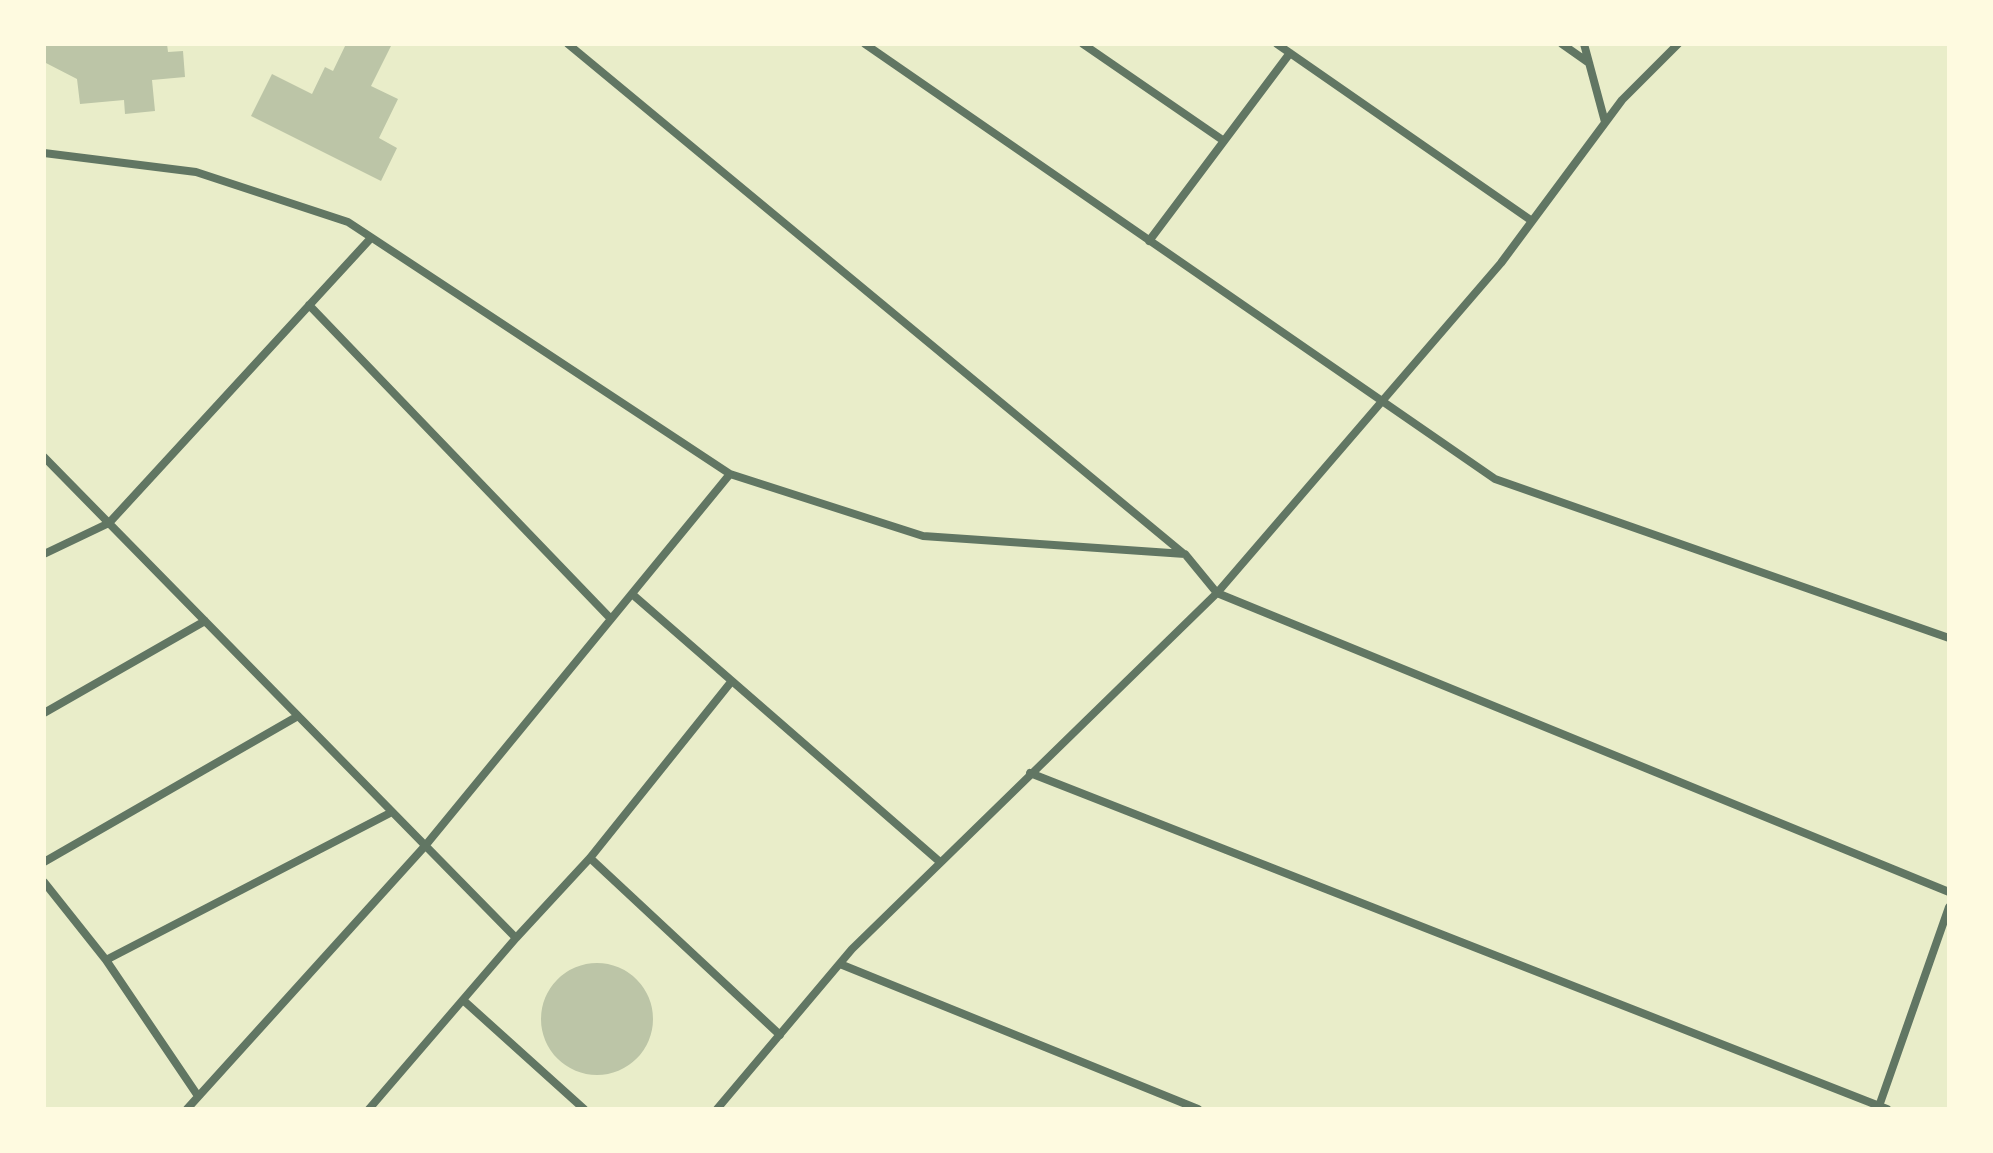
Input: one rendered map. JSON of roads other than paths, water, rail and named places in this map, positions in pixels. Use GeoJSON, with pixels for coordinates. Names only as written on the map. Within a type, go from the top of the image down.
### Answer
{"type":"FeatureCollection","features":[{"type":"Feature","properties":{"kind":"street"},"geometry":{"type":"LineString","coordinates":[[568,44],[1185,554],[1217,593],[1949,892]]}},
{"type":"Feature","properties":{"kind":"street"},"geometry":{"type":"LineString","coordinates":[[865,44],[1495,479],[1949,638]]}},
{"type":"Feature","properties":{"kind":"street"},"geometry":{"type":"LineString","coordinates":[[1083,44],[1224,141]]}},
{"type":"Feature","properties":{"kind":"street"},"geometry":{"type":"LineString","coordinates":[[1277,44],[1532,221]]}},
{"type":"Feature","properties":{"kind":"street"},"geometry":{"type":"LineString","coordinates":[[1562,44],[1590,64]]}},
{"type":"Feature","properties":{"kind":"street"},"geometry":{"type":"LineString","coordinates":[[1584,44],[1605,122]]}},
{"type":"Feature","properties":{"kind":"street"},"geometry":{"type":"LineString","coordinates":[[717,1109],[840,964],[1030,773],[1217,593],[1501,263],[1622,100],[1678,44]]}},
{"type":"Feature","properties":{"kind":"street"},"geometry":{"type":"LineString","coordinates":[[1149,241],[1290,53]]}},
{"type":"Feature","properties":{"kind":"street"},"geometry":{"type":"LineString","coordinates":[[44,153],[196,172],[348,222],[730,474],[923,536],[1185,554]]}},
{"type":"Feature","properties":{"kind":"street"},"geometry":{"type":"LineString","coordinates":[[44,554],[109,523],[371,238]]}},
{"type":"Feature","properties":{"kind":"street"},"geometry":{"type":"LineString","coordinates":[[309,305],[611,619]]}},
{"type":"Feature","properties":{"kind":"street"},"geometry":{"type":"LineString","coordinates":[[44,457],[516,938]]}},
{"type":"Feature","properties":{"kind":"street"},"geometry":{"type":"LineString","coordinates":[[187,1109],[425,846],[730,474]]}},
{"type":"Feature","properties":{"kind":"street"},"geometry":{"type":"LineString","coordinates":[[632,594],[940,862]]}},
{"type":"Feature","properties":{"kind":"street"},"geometry":{"type":"LineString","coordinates":[[44,713],[205,621]]}},
{"type":"Feature","properties":{"kind":"street"},"geometry":{"type":"LineString","coordinates":[[369,1109],[516,938],[590,858],[731,682]]}},
{"type":"Feature","properties":{"kind":"street"},"geometry":{"type":"LineString","coordinates":[[44,862],[298,716]]}},
{"type":"Feature","properties":{"kind":"street"},"geometry":{"type":"LineString","coordinates":[[1030,773],[1881,1108],[1949,907]]}},
{"type":"Feature","properties":{"kind":"street"},"geometry":{"type":"LineString","coordinates":[[106,960],[392,812]]}},
{"type":"Feature","properties":{"kind":"street"},"geometry":{"type":"LineString","coordinates":[[590,858],[780,1035]]}},
{"type":"Feature","properties":{"kind":"street"},"geometry":{"type":"LineString","coordinates":[[44,882],[106,960],[198,1096]]}},
{"type":"Feature","properties":{"kind":"street"},"geometry":{"type":"LineString","coordinates":[[840,964],[1198,1109]]}},
{"type":"Feature","properties":{"kind":"street"},"geometry":{"type":"LineString","coordinates":[[463,1000],[584,1109]]}}]}
